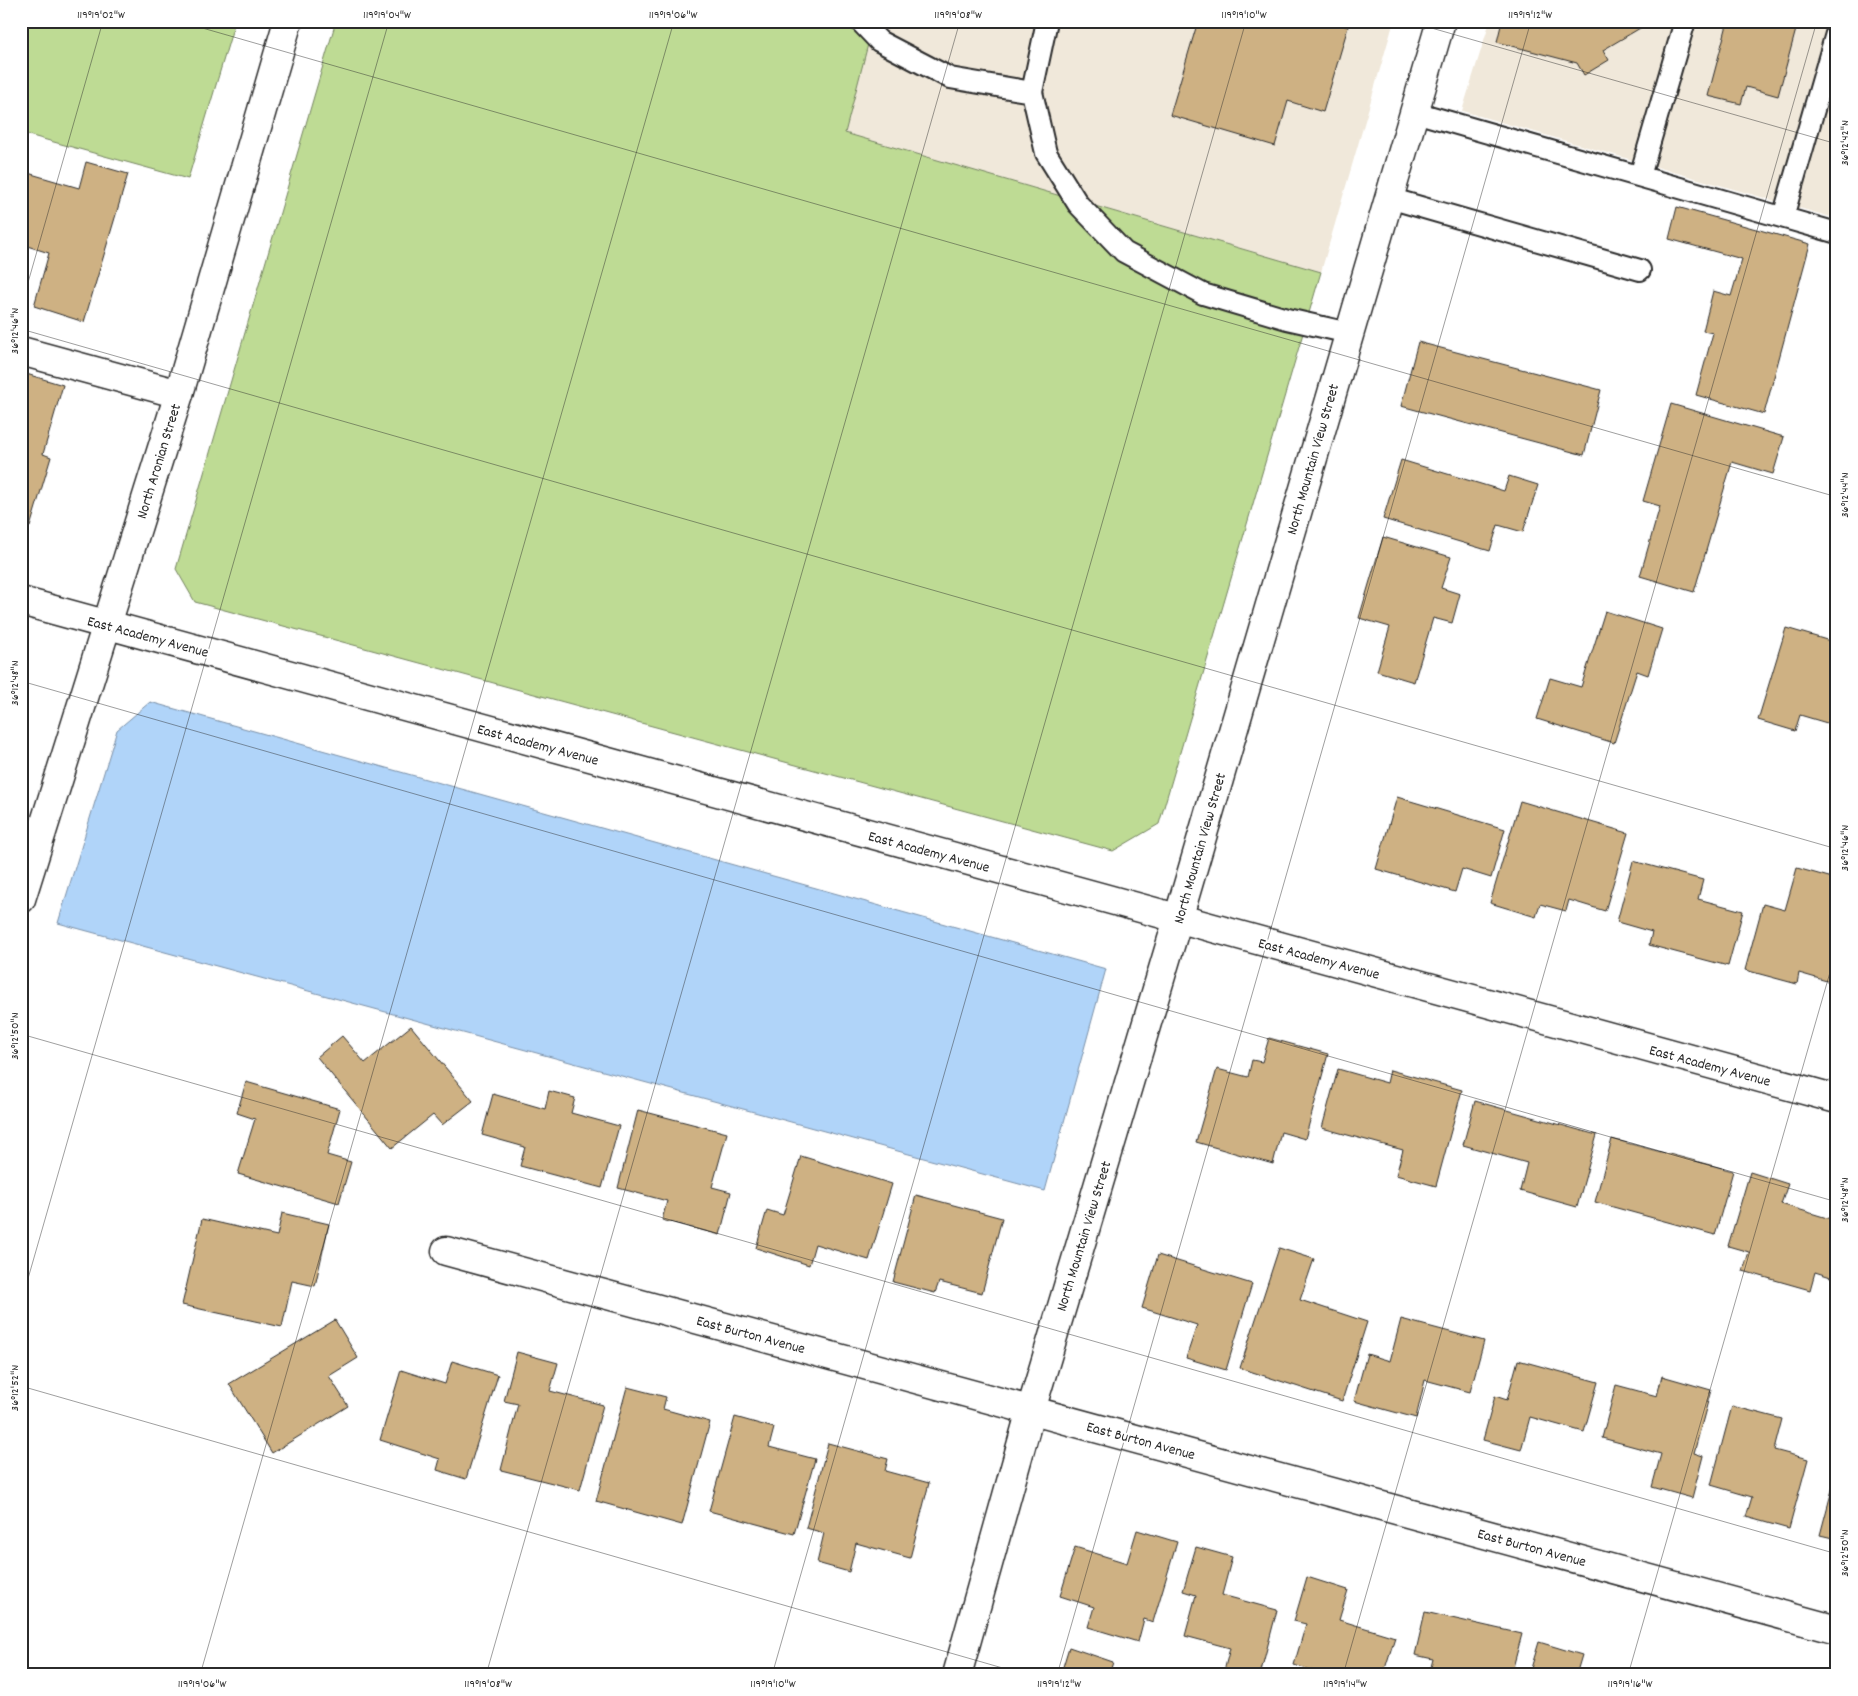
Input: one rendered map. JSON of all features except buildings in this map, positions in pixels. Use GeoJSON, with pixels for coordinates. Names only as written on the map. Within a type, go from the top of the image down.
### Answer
{"type":"FeatureCollection","features":[{"type":"Feature","properties":{"kind":"street","name":"North Aronian Street"},"geometry":{"type":"LineString","coordinates":[[21,899],[179,394],[288,21]]}},
{"type":"Feature","properties":{"kind":"street","name":"North Mountain View Street"},"geometry":{"type":"LineString","coordinates":[[957,1675],[1031,1410],[1178,919],[1441,21]]}},
{"type":"Feature","properties":{"kind":"street"},"geometry":{"type":"LineString","coordinates":[[21,351],[179,394]]}},
{"type":"Feature","properties":{"kind":"street","name":"East Academy Avenue"},"geometry":{"type":"LineString","coordinates":[[21,601],[1837,1099]]}},
{"type":"Feature","properties":{"kind":"street","name":"East Burton Avenue"},"geometry":{"type":"LineString","coordinates":[[446,1251],[1837,1630]]}},
{"type":"Feature","properties":{"kind":"lane"},"geometry":{"type":"LineString","coordinates":[[860,21],[879,41],[950,78],[1032,92]]}},
{"type":"Feature","properties":{"kind":"lane"},"geometry":{"type":"LineString","coordinates":[[1048,21],[1032,92],[1046,153],[1078,204],[1124,252],[1203,294],[1287,319],[1349,333]]}},
{"type":"Feature","properties":{"kind":"lane"},"geometry":{"type":"LineString","coordinates":[[1640,176],[1685,21]]}},
{"type":"Feature","properties":{"kind":"lane"},"geometry":{"type":"LineString","coordinates":[[1783,217],[1837,30]]}},
{"type":"Feature","properties":{"kind":"lane"},"geometry":{"type":"LineString","coordinates":[[1415,112],[1837,233]]}},
{"type":"Feature","properties":{"kind":"lane"},"geometry":{"type":"LineString","coordinates":[[1390,198],[1640,270]]}},
{"type":"Feature","properties":{"kind":"shaded area"},"geometry":{"type":"Polygon","coordinates":[[[874,21],[1394,21],[1321,272],[844,133],[874,21]]]}},
{"type":"Feature","properties":{"kind":"shaded area"},"geometry":{"type":"Polygon","coordinates":[[[1490,21],[1837,21],[1837,219],[1462,111],[1490,21]]]}},
{"type":"Feature","properties":{"kind":"green space"},"geometry":{"type":"Polygon","coordinates":[[[21,21],[235,21],[188,179],[21,133],[21,21]]]}},
{"type":"Feature","properties":{"kind":"green space"},"geometry":{"type":"Polygon","coordinates":[[[336,21],[874,21],[845,133],[1321,272],[1159,824],[1113,851],[195,602],[176,569],[336,21]]]}},
{"type":"Feature","properties":{"kind":"water"},"geometry":{"type":"Polygon","coordinates":[[[150,702],[1106,969],[1045,1191],[58,923],[117,730],[150,702]]]}}]}
